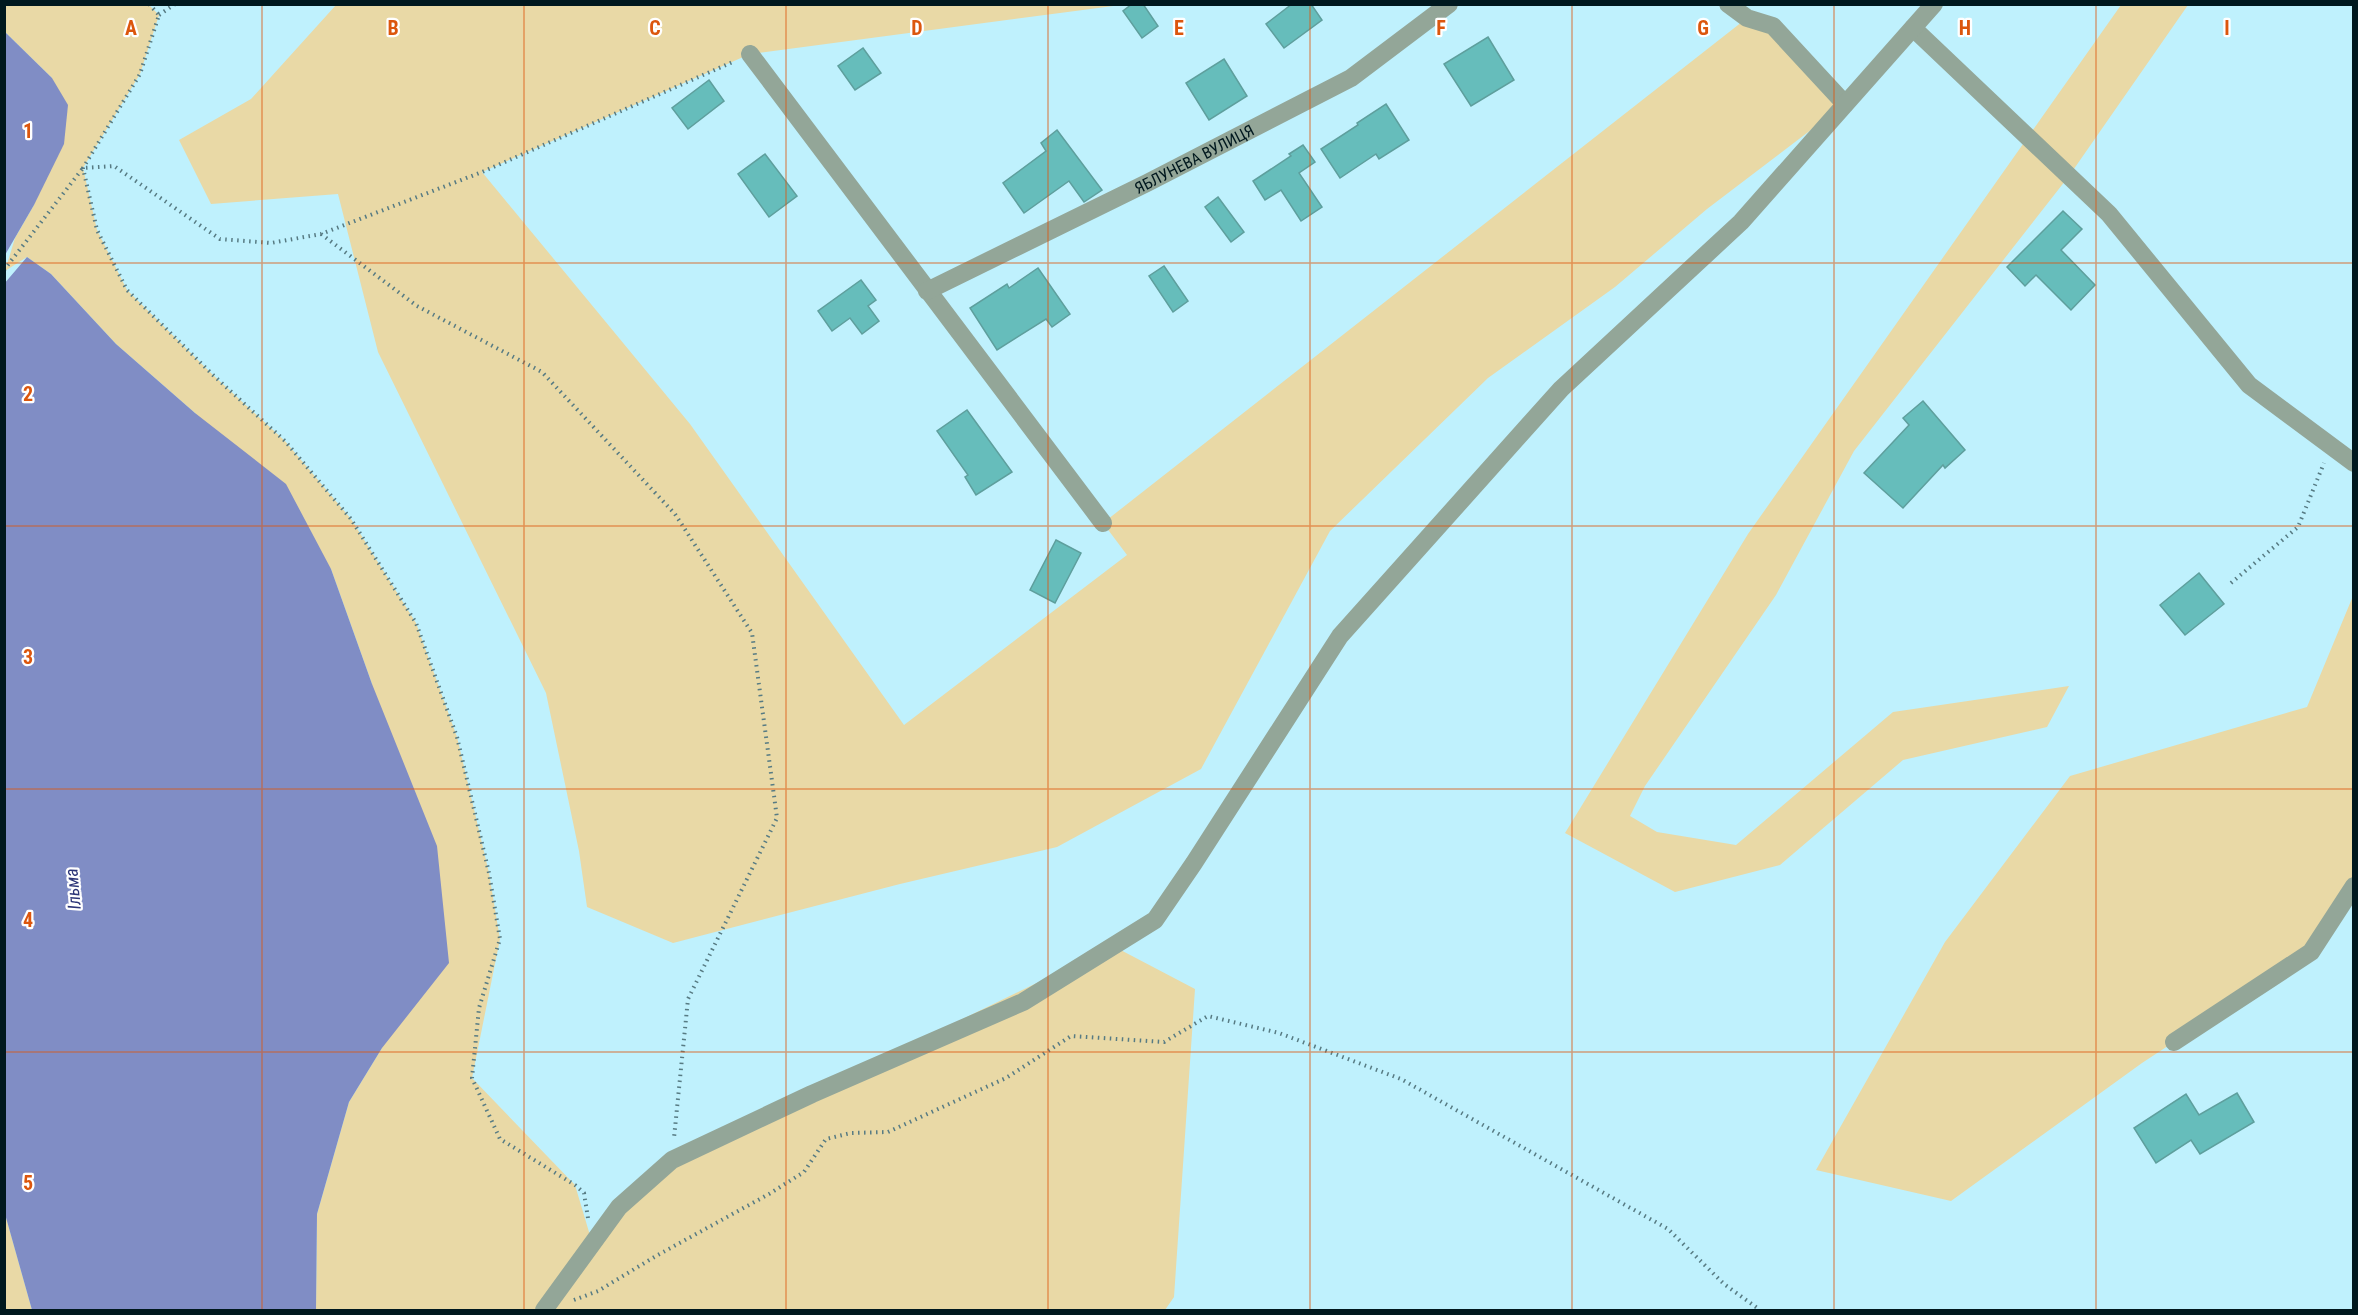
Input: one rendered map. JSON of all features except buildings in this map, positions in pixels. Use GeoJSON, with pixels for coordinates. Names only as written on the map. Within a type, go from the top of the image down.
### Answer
{"type":"FeatureCollection","features":[{"type":"Feature","properties":{"kind":"street","name":"ЯБЛУНЕВА ВУЛИЦЯ"},"geometry":{"type":"LineString","coordinates":[[927,291],[1147,183],[1351,78],[1449,4]]}},
{"type":"Feature","properties":{"kind":"street"},"geometry":{"type":"LineString","coordinates":[[1728,4],[1747,18],[1773,26],[1845,104]]}},
{"type":"Feature","properties":{"kind":"street"},"geometry":{"type":"LineString","coordinates":[[551,1308],[619,1207],[672,1160],[812,1094],[1023,1002],[1155,920],[1340,636],[1561,389],[1741,222],[1934,4]]}},
{"type":"Feature","properties":{"kind":"street"},"geometry":{"type":"LineString","coordinates":[[1913,28],[2109,214],[2249,385],[2354,463]]}},
{"type":"Feature","properties":{"kind":"street"},"geometry":{"type":"LineString","coordinates":[[750,54],[1103,523]]}},
{"type":"Feature","properties":{"kind":"street"},"geometry":{"type":"LineString","coordinates":[[2174,1042],[2311,952],[2354,886]]}},
{"type":"Feature","properties":{"kind":"path"},"geometry":{"type":"LineString","coordinates":[[149,4],[159,15]]}},
{"type":"Feature","properties":{"kind":"path"},"geometry":{"type":"LineString","coordinates":[[4,270],[83,168],[140,74],[159,15],[175,4]]}},
{"type":"Feature","properties":{"kind":"path"},"geometry":{"type":"LineString","coordinates":[[83,168],[114,166],[220,239],[272,243],[321,234],[482,172],[750,54]]}},
{"type":"Feature","properties":{"kind":"path"},"geometry":{"type":"LineString","coordinates":[[83,168],[97,230],[127,290],[213,375],[285,441],[351,519],[416,624],[457,737],[489,873],[500,939],[479,1008],[472,1078],[500,1138],[584,1193],[593,1243]]}},
{"type":"Feature","properties":{"kind":"path"},"geometry":{"type":"LineString","coordinates":[[321,234],[417,306],[542,372],[675,514],[752,633],[777,818],[688,999],[672,1160]]}},
{"type":"Feature","properties":{"kind":"path"},"geometry":{"type":"LineString","coordinates":[[2231,583],[2298,527],[2331,446]]}},
{"type":"Feature","properties":{"kind":"path"},"geometry":{"type":"LineString","coordinates":[[551,1308],[598,1291],[656,1256],[769,1194],[804,1172],[826,1139],[851,1133],[888,1132],[1006,1078],[1071,1036],[1164,1042],[1208,1016],[1280,1033],[1401,1079],[1668,1229],[1724,1284],[1760,1311]]}},
{"type":"Feature","properties":{"kind":"shaded area"},"geometry":{"type":"Polygon","coordinates":[[[4,5],[149,5],[159,15],[140,74],[83,168],[97,230],[127,290],[213,375],[285,441],[351,519],[416,623],[457,737],[489,873],[500,939],[472,1078],[575,1185],[592,1242],[672,1160],[1113,946],[1195,989],[1174,1297],[1165,1310],[316,1310],[317,1214],[349,1102],[382,1048],[372,684],[331,569],[195,413],[116,344],[51,274],[27,257],[5,271],[15,238],[34,205],[52,78],[5,32],[4,5]]]}},
{"type":"Feature","properties":{"kind":"shaded area"},"geometry":{"type":"Polygon","coordinates":[[[336,5],[1121,5],[750,54],[482,172],[690,424],[904,725],[1127,555],[1103,523],[1747,18],[1773,26],[1845,104],[1707,209],[1615,287],[1488,378],[1330,531],[1201,769],[1057,847],[900,884],[673,943],[587,907],[579,851],[546,693],[378,352],[338,194],[211,204],[179,140],[251,99],[336,5]]]}},
{"type":"Feature","properties":{"kind":"shaded area"},"geometry":{"type":"Polygon","coordinates":[[[2121,5],[2188,5],[2069,176],[1854,451],[1776,595],[1645,786],[1630,816],[1657,832],[1736,845],[1893,712],[2069,686],[2047,727],[1903,760],[1780,865],[1675,892],[1565,833],[1748,534],[2121,5]]]}},
{"type":"Feature","properties":{"kind":"shaded area"},"geometry":{"type":"Polygon","coordinates":[[[2353,596],[2353,886],[2311,952],[2142,1063],[1951,1201],[1816,1170],[1945,942],[2070,776],[2307,707],[2353,596]]]}},
{"type":"Feature","properties":{"kind":"shaded area"},"geometry":{"type":"Polygon","coordinates":[[[5,1214],[32,1310],[5,1310],[5,1214]]]}},
{"type":"Feature","properties":{"kind":"water"},"geometry":{"type":"Polygon","coordinates":[[[5,32],[52,78],[68,105],[64,144],[34,205],[5,255],[5,32]]]}},
{"type":"Feature","properties":{"kind":"water","name":"Ільма"},"geometry":{"type":"Polygon","coordinates":[[[27,257],[51,274],[116,344],[195,413],[286,484],[331,569],[372,684],[437,846],[449,963],[382,1048],[349,1102],[317,1214],[316,1310],[32,1310],[5,1214],[4,284],[27,257]]]}}]}
